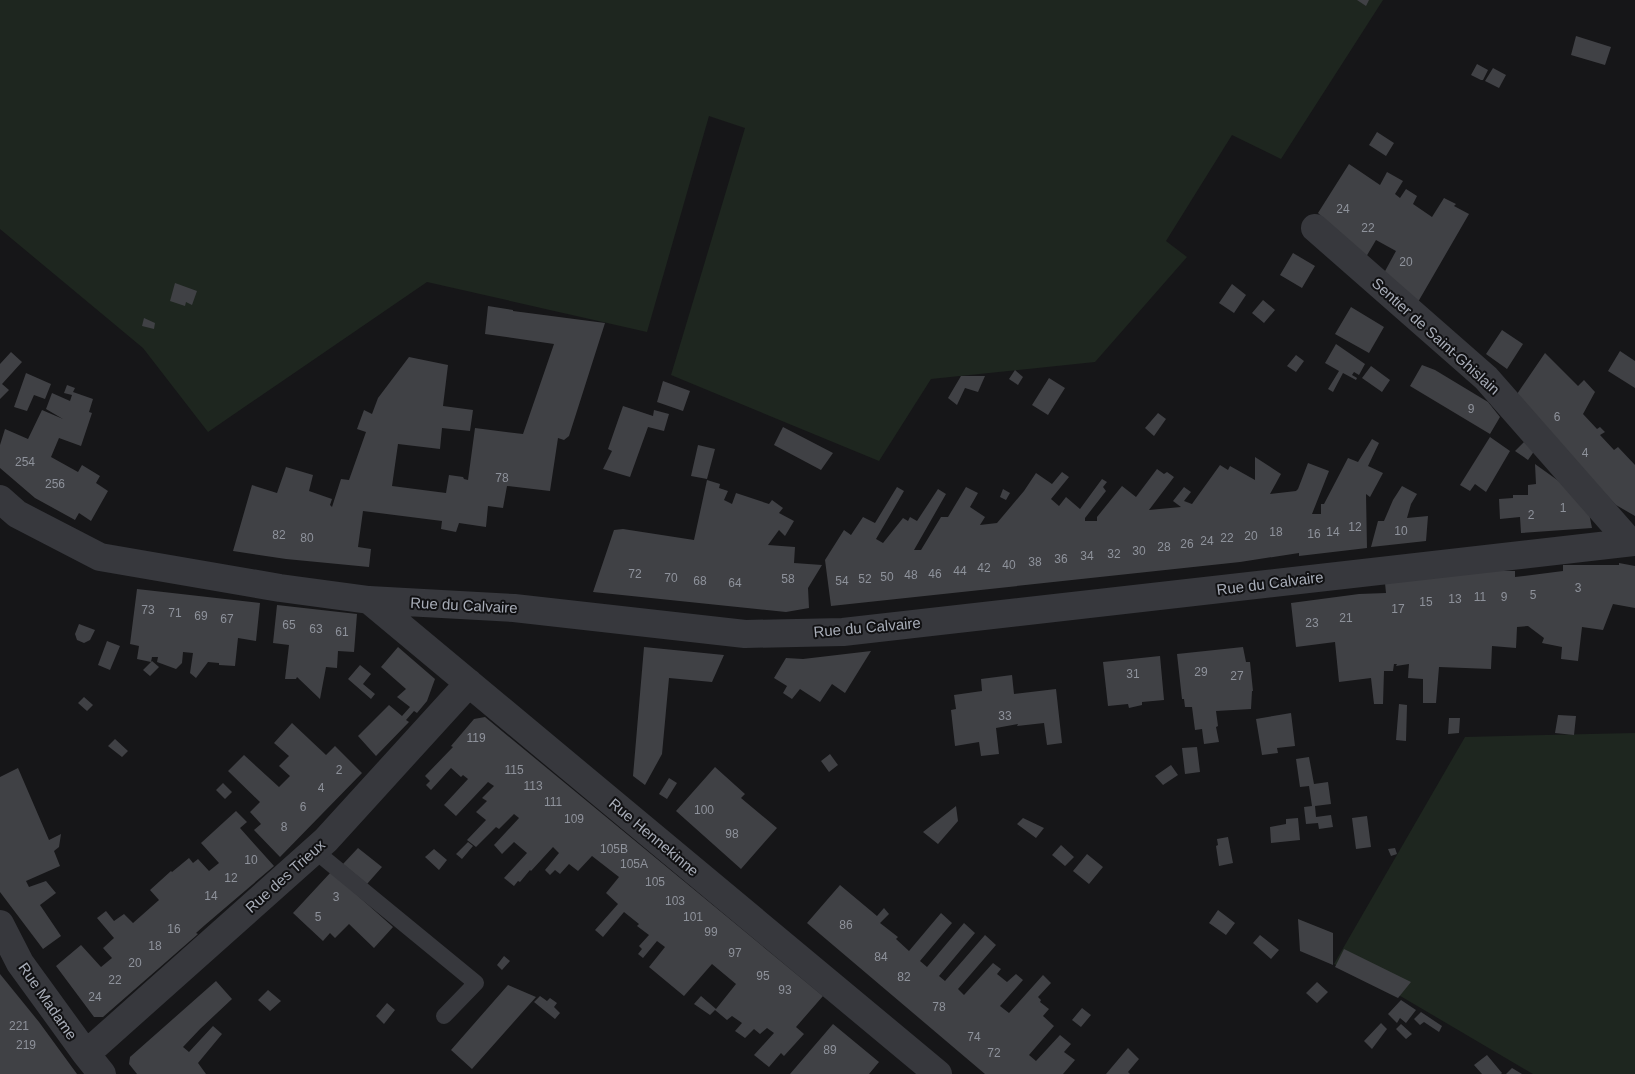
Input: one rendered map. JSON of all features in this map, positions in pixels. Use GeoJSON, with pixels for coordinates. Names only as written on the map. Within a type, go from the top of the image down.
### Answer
{"type":"FeatureCollection","features":[{"type":"Feature","properties":{"kind":"street","name":"Sentier de Saint-Ghislain"},"geometry":{"type":"LineString","coordinates":[[1315,228],[1486,378],[1632,542]]}},
{"type":"Feature","properties":{"kind":"street","name":"Rue du Calvaire"},"geometry":{"type":"LineString","coordinates":[[0,499],[17,514],[100,557],[280,588],[369,600],[514,608],[745,634],[843,632],[1632,542]]}},
{"type":"Feature","properties":{"kind":"street","name":"Rue Hennekinne"},"geometry":{"type":"LineString","coordinates":[[369,600],[938,1074]]}},
{"type":"Feature","properties":{"kind":"street","name":"Rue des Trieux"},"geometry":{"type":"LineString","coordinates":[[94,1064],[326,840],[469,683]]}},
{"type":"Feature","properties":{"kind":"street","name":"Rue Madame"},"geometry":{"type":"LineString","coordinates":[[0,924],[20,964],[94,1064]]}},
{"type":"Feature","properties":{"kind":"lane"},"geometry":{"type":"LineString","coordinates":[[314,850],[476,983],[444,1016]]}},
{"type":"Feature","properties":{"kind":"shaded area"},"geometry":{"type":"Polygon","coordinates":[[[0,0],[1383,0],[1281,159],[1232,135],[1166,241],[1187,257],[1095,362],[931,379],[879,461],[671,375],[745,128],[709,116],[647,332],[427,282],[208,432],[143,348],[0,229],[0,0]]]}},
{"type":"Feature","properties":{"kind":"shaded area"},"geometry":{"type":"Polygon","coordinates":[[[1635,733],[1635,1074],[1533,1074],[1402,997],[1334,964],[1465,737],[1635,733]]]}},
{"type":"Feature","properties":{"kind":"building"},"geometry":{"type":"Polygon","coordinates":[[[1357,0],[1369,0],[1366,6],[1357,0]]]}},
{"type":"Feature","properties":{"kind":"building"},"geometry":{"type":"Polygon","coordinates":[[[1576,36],[1611,47],[1605,65],[1571,55],[1576,36]]]}},
{"type":"Feature","properties":{"kind":"building"},"geometry":{"type":"Polygon","coordinates":[[[1477,64],[1488,70],[1483,80],[1471,75],[1477,64]]]}},
{"type":"Feature","properties":{"kind":"building"},"geometry":{"type":"Polygon","coordinates":[[[1493,68],[1506,75],[1499,88],[1485,81],[1493,68]]]}},
{"type":"Feature","properties":{"kind":"building"},"geometry":{"type":"Polygon","coordinates":[[[1377,132],[1394,143],[1386,156],[1369,145],[1377,132]]]}},
{"type":"Feature","properties":{"kind":"building"},"geometry":{"type":"Polygon","coordinates":[[[1349,164],[1380,185],[1387,172],[1403,181],[1395,194],[1400,198],[1406,189],[1417,196],[1413,204],[1432,217],[1444,198],[1469,214],[1418,302],[1384,273],[1396,251],[1376,240],[1366,257],[1318,213],[1349,164]]]}},
{"type":"Feature","properties":{"kind":"building"},"geometry":{"type":"Polygon","coordinates":[[[1293,253],[1315,266],[1302,288],[1280,275],[1293,253]]]}},
{"type":"Feature","properties":{"kind":"building"},"geometry":{"type":"Polygon","coordinates":[[[175,283],[197,291],[192,305],[186,302],[185,306],[170,301],[175,283]]]}},
{"type":"Feature","properties":{"kind":"building"},"geometry":{"type":"Polygon","coordinates":[[[1232,284],[1246,295],[1234,313],[1219,303],[1232,284]]]}},
{"type":"Feature","properties":{"kind":"building"},"geometry":{"type":"Polygon","coordinates":[[[1263,300],[1275,310],[1264,323],[1252,313],[1263,300]]]}},
{"type":"Feature","properties":{"kind":"building"},"geometry":{"type":"Polygon","coordinates":[[[488,306],[605,323],[569,436],[564,440],[558,438],[550,491],[507,486],[503,508],[488,506],[486,527],[459,523],[456,532],[441,529],[442,521],[363,511],[358,547],[371,549],[369,567],[286,559],[233,551],[252,485],[277,493],[286,467],[313,475],[309,491],[332,499],[330,505],[332,507],[341,479],[349,480],[366,432],[357,429],[364,410],[372,414],[378,398],[409,357],[448,365],[443,406],[473,410],[470,431],[442,428],[440,449],[398,444],[392,486],[446,493],[449,475],[463,477],[468,480],[475,428],[523,434],[554,344],[485,334],[488,306]]]}},
{"type":"Feature","properties":{"kind":"building"},"geometry":{"type":"Polygon","coordinates":[[[1351,307],[1384,327],[1369,353],[1335,334],[1351,307]]]}},
{"type":"Feature","properties":{"kind":"building"},"geometry":{"type":"Polygon","coordinates":[[[144,318],[155,323],[154,329],[142,326],[144,318]]]}},
{"type":"Feature","properties":{"kind":"building"},"geometry":{"type":"Polygon","coordinates":[[[1502,330],[1523,344],[1507,369],[1486,354],[1502,330]]]}},
{"type":"Feature","properties":{"kind":"building"},"geometry":{"type":"Polygon","coordinates":[[[1336,344],[1365,364],[1359,375],[1354,372],[1352,375],[1357,378],[1356,380],[1343,373],[1333,392],[1328,389],[1339,371],[1325,363],[1336,344]]]}},
{"type":"Feature","properties":{"kind":"building"},"geometry":{"type":"Polygon","coordinates":[[[1620,351],[1635,361],[1635,388],[1608,371],[1620,351]]]}},
{"type":"Feature","properties":{"kind":"building"},"geometry":{"type":"Polygon","coordinates":[[[11,352],[22,362],[2,384],[9,390],[0,399],[0,364],[11,352]]]}},
{"type":"Feature","properties":{"kind":"building"},"geometry":{"type":"Polygon","coordinates":[[[1545,353],[1578,386],[1584,380],[1595,392],[1583,414],[1597,429],[1600,427],[1605,432],[1600,435],[1614,450],[1618,447],[1635,465],[1635,516],[1616,505],[1587,475],[1517,394],[1545,353]]]}},
{"type":"Feature","properties":{"kind":"building"},"geometry":{"type":"Polygon","coordinates":[[[1296,355],[1304,361],[1296,372],[1287,366],[1296,355]]]}},
{"type":"Feature","properties":{"kind":"building"},"geometry":{"type":"Polygon","coordinates":[[[1422,365],[1435,370],[1488,402],[1500,417],[1490,434],[1410,386],[1422,365]]]}},
{"type":"Feature","properties":{"kind":"building"},"geometry":{"type":"Polygon","coordinates":[[[1371,366],[1390,380],[1382,392],[1362,378],[1371,366]]]}},
{"type":"Feature","properties":{"kind":"building"},"geometry":{"type":"Polygon","coordinates":[[[1015,370],[1023,377],[1018,385],[1009,379],[1015,370]]]}},
{"type":"Feature","properties":{"kind":"building"},"geometry":{"type":"Polygon","coordinates":[[[26,373],[51,384],[45,399],[34,395],[27,411],[14,407],[26,373]]]}},
{"type":"Feature","properties":{"kind":"building"},"geometry":{"type":"Polygon","coordinates":[[[961,376],[985,376],[978,392],[965,388],[957,405],[948,398],[961,376]]]}},
{"type":"Feature","properties":{"kind":"building"},"geometry":{"type":"Polygon","coordinates":[[[1049,378],[1065,388],[1048,415],[1032,405],[1049,378]]]}},
{"type":"Feature","properties":{"kind":"building"},"geometry":{"type":"Polygon","coordinates":[[[663,381],[690,391],[683,411],[657,402],[663,381]]]}},
{"type":"Feature","properties":{"kind":"building"},"geometry":{"type":"Polygon","coordinates":[[[67,385],[75,388],[73,392],[93,399],[89,412],[92,413],[81,446],[59,438],[51,457],[78,472],[82,465],[100,476],[96,483],[108,491],[91,521],[79,513],[75,520],[35,498],[0,468],[0,445],[5,429],[28,439],[42,410],[63,419],[46,409],[52,393],[70,401],[72,395],[64,393],[67,385]]]}},
{"type":"Feature","properties":{"kind":"building"},"geometry":{"type":"Polygon","coordinates":[[[623,406],[653,416],[654,410],[669,414],[664,431],[648,427],[630,477],[603,469],[612,451],[608,449],[623,406]]]}},
{"type":"Feature","properties":{"kind":"building"},"geometry":{"type":"Polygon","coordinates":[[[1158,413],[1166,419],[1154,436],[1145,428],[1158,413]]]}},
{"type":"Feature","properties":{"kind":"building"},"geometry":{"type":"Polygon","coordinates":[[[783,427],[833,453],[821,470],[774,445],[783,427]]]}},
{"type":"Feature","properties":{"kind":"building"},"geometry":{"type":"Polygon","coordinates":[[[1490,437],[1510,451],[1486,492],[1475,484],[1470,491],[1460,485],[1490,437]]]}},
{"type":"Feature","properties":{"kind":"building"},"geometry":{"type":"Polygon","coordinates":[[[1372,439],[1379,443],[1368,466],[1383,473],[1370,497],[1366,494],[1367,548],[1299,556],[1299,553],[1240,562],[831,606],[825,560],[844,530],[851,535],[863,517],[875,523],[897,487],[904,491],[876,539],[883,543],[903,518],[908,521],[910,517],[917,521],[938,489],[946,494],[914,550],[921,550],[941,517],[948,517],[966,487],[978,493],[970,507],[985,517],[980,525],[997,523],[1024,491],[1036,473],[1052,484],[1062,472],[1069,477],[1051,499],[1059,506],[1066,497],[1080,509],[1102,479],[1107,482],[1103,487],[1106,491],[1085,518],[1085,521],[1097,521],[1097,517],[1122,486],[1136,497],[1157,469],[1164,474],[1167,472],[1174,477],[1149,510],[1181,507],[1173,501],[1184,487],[1191,492],[1184,501],[1192,504],[1220,465],[1228,470],[1230,466],[1255,480],[1255,457],[1281,474],[1270,494],[1296,491],[1308,463],[1329,471],[1312,514],[1321,514],[1321,504],[1324,504],[1348,458],[1358,462],[1372,439]]]}},
{"type":"Feature","properties":{"kind":"building"},"geometry":{"type":"Polygon","coordinates":[[[1524,442],[1535,450],[1528,460],[1515,451],[1524,442]]]}},
{"type":"Feature","properties":{"kind":"building"},"geometry":{"type":"Polygon","coordinates":[[[698,445],[715,449],[707,479],[691,476],[698,445]]]}},
{"type":"Feature","properties":{"kind":"building"},"geometry":{"type":"Polygon","coordinates":[[[1535,464],[1560,482],[1589,513],[1592,528],[1521,533],[1520,517],[1500,519],[1499,499],[1513,498],[1513,495],[1528,495],[1528,485],[1536,484],[1535,464]]]}},
{"type":"Feature","properties":{"kind":"building"},"geometry":{"type":"Polygon","coordinates":[[[707,480],[720,484],[719,488],[728,491],[724,500],[732,504],[736,493],[769,504],[772,500],[783,508],[779,513],[794,521],[785,536],[779,530],[768,545],[795,547],[794,563],[822,565],[808,588],[809,608],[786,612],[593,592],[614,530],[623,529],[694,540],[707,480]]]}},
{"type":"Feature","properties":{"kind":"building"},"geometry":{"type":"Polygon","coordinates":[[[1402,486],[1417,494],[1411,504],[1407,518],[1428,516],[1426,541],[1371,547],[1378,521],[1384,521],[1393,500],[1402,486]]]}},
{"type":"Feature","properties":{"kind":"building"},"geometry":{"type":"Polygon","coordinates":[[[1003,489],[1010,493],[1006,500],[1000,497],[1003,489]]]}},
{"type":"Feature","properties":{"kind":"building"},"geometry":{"type":"Polygon","coordinates":[[[1619,563],[1635,566],[1635,608],[1613,604],[1603,630],[1582,627],[1578,661],[1561,659],[1562,647],[1542,643],[1544,638],[1528,626],[1517,627],[1516,648],[1492,646],[1491,669],[1439,667],[1436,703],[1423,703],[1423,679],[1408,678],[1409,664],[1396,666],[1397,664],[1394,664],[1393,671],[1384,671],[1383,704],[1374,704],[1371,678],[1339,682],[1335,642],[1296,647],[1291,603],[1359,594],[1386,593],[1385,583],[1493,571],[1515,571],[1515,577],[1563,571],[1563,565],[1619,565],[1619,563]]]}},
{"type":"Feature","properties":{"kind":"building"},"geometry":{"type":"Polygon","coordinates":[[[137,589],[260,603],[256,641],[238,638],[235,666],[208,662],[196,678],[190,673],[193,653],[183,652],[182,663],[176,669],[157,662],[158,657],[152,657],[151,662],[137,659],[139,646],[130,644],[137,589]]]}},
{"type":"Feature","properties":{"kind":"building"},"geometry":{"type":"Polygon","coordinates":[[[277,605],[357,614],[354,652],[338,651],[337,668],[326,667],[320,699],[297,677],[296,679],[285,679],[289,645],[273,643],[277,605]]]}},
{"type":"Feature","properties":{"kind":"building"},"geometry":{"type":"Polygon","coordinates":[[[79,624],[95,630],[90,640],[84,643],[77,640],[75,634],[79,624]]]}},
{"type":"Feature","properties":{"kind":"building"},"geometry":{"type":"Polygon","coordinates":[[[107,641],[120,646],[110,670],[98,665],[107,641]]]}},
{"type":"Feature","properties":{"kind":"building"},"geometry":{"type":"Polygon","coordinates":[[[398,647],[435,679],[427,701],[417,713],[414,711],[406,720],[409,722],[376,756],[358,736],[389,705],[402,716],[410,707],[397,697],[406,689],[381,667],[398,647]]]}},
{"type":"Feature","properties":{"kind":"building"},"geometry":{"type":"Polygon","coordinates":[[[644,647],[724,655],[712,682],[669,678],[662,754],[645,785],[633,776],[644,647]]]}},
{"type":"Feature","properties":{"kind":"building"},"geometry":{"type":"Polygon","coordinates":[[[1243,647],[1246,662],[1250,662],[1253,691],[1251,709],[1216,711],[1218,726],[1216,727],[1219,742],[1204,744],[1202,729],[1195,730],[1192,707],[1185,707],[1184,699],[1182,699],[1177,654],[1243,647]]]}},
{"type":"Feature","properties":{"kind":"building"},"geometry":{"type":"Polygon","coordinates":[[[871,651],[845,693],[832,684],[820,702],[800,689],[792,699],[783,693],[787,686],[774,678],[786,658],[803,659],[871,651]]]}},
{"type":"Feature","properties":{"kind":"building"},"geometry":{"type":"Polygon","coordinates":[[[1160,656],[1164,700],[1142,702],[1142,705],[1129,708],[1128,704],[1108,706],[1103,662],[1160,656]]]}},
{"type":"Feature","properties":{"kind":"building"},"geometry":{"type":"Polygon","coordinates":[[[152,661],[159,667],[150,676],[143,670],[152,661]]]}},
{"type":"Feature","properties":{"kind":"building"},"geometry":{"type":"Polygon","coordinates":[[[360,665],[371,674],[363,684],[375,694],[371,699],[348,679],[360,665]]]}},
{"type":"Feature","properties":{"kind":"building"},"geometry":{"type":"Polygon","coordinates":[[[1012,675],[1014,694],[1056,689],[1062,743],[1047,745],[1044,723],[1017,726],[1018,724],[996,728],[999,754],[981,756],[979,742],[955,746],[951,710],[956,709],[954,695],[982,691],[981,679],[1012,675]]]}},
{"type":"Feature","properties":{"kind":"building"},"geometry":{"type":"Polygon","coordinates":[[[84,697],[93,705],[87,711],[78,703],[84,697]]]}},
{"type":"Feature","properties":{"kind":"building"},"geometry":{"type":"Polygon","coordinates":[[[1399,704],[1407,705],[1406,741],[1396,740],[1399,704]]]}},
{"type":"Feature","properties":{"kind":"building"},"geometry":{"type":"Polygon","coordinates":[[[1291,713],[1295,746],[1277,748],[1278,753],[1262,755],[1256,719],[1291,713]]]}},
{"type":"Feature","properties":{"kind":"building"},"geometry":{"type":"Polygon","coordinates":[[[1558,715],[1576,716],[1574,735],[1555,733],[1558,715]]]}},
{"type":"Feature","properties":{"kind":"building"},"geometry":{"type":"Polygon","coordinates":[[[485,717],[823,996],[796,1027],[804,1034],[784,1056],[781,1053],[769,1067],[754,1055],[774,1033],[767,1028],[760,1034],[754,1029],[745,1038],[735,1031],[742,1023],[732,1016],[727,1020],[715,1010],[710,1015],[694,1004],[701,996],[716,1009],[736,984],[712,964],[684,996],[649,967],[665,947],[657,941],[643,958],[638,954],[642,949],[639,946],[649,935],[637,926],[639,924],[624,912],[603,937],[595,930],[618,904],[606,893],[619,877],[592,856],[578,871],[569,864],[560,874],[555,870],[550,875],[545,870],[559,853],[553,847],[514,886],[504,878],[527,853],[514,842],[502,854],[494,845],[519,818],[514,814],[499,829],[496,827],[476,847],[467,840],[486,820],[476,812],[487,801],[482,798],[494,786],[488,782],[456,816],[444,805],[468,779],[463,775],[461,777],[451,768],[431,790],[426,785],[430,781],[425,776],[453,747],[451,746],[474,719],[485,717]]]}},
{"type":"Feature","properties":{"kind":"building"},"geometry":{"type":"Polygon","coordinates":[[[1449,718],[1460,718],[1459,733],[1448,734],[1449,718]]]}},
{"type":"Feature","properties":{"kind":"building"},"geometry":{"type":"Polygon","coordinates":[[[292,723],[326,755],[335,746],[362,773],[280,857],[254,830],[261,824],[250,812],[260,802],[228,771],[244,755],[279,787],[290,776],[279,766],[289,756],[274,743],[292,723]]]}},
{"type":"Feature","properties":{"kind":"building"},"geometry":{"type":"Polygon","coordinates":[[[115,739],[128,751],[122,757],[108,746],[115,739]]]}},
{"type":"Feature","properties":{"kind":"building"},"geometry":{"type":"Polygon","coordinates":[[[1197,747],[1200,772],[1185,774],[1182,748],[1197,747]]]}},
{"type":"Feature","properties":{"kind":"building"},"geometry":{"type":"Polygon","coordinates":[[[830,754],[838,765],[829,772],[821,761],[830,754]]]}},
{"type":"Feature","properties":{"kind":"building"},"geometry":{"type":"Polygon","coordinates":[[[1309,757],[1314,784],[1328,782],[1331,804],[1315,806],[1316,817],[1331,815],[1333,827],[1319,829],[1318,823],[1306,824],[1304,807],[1312,806],[1309,786],[1300,787],[1296,759],[1309,757]]]}},
{"type":"Feature","properties":{"kind":"building"},"geometry":{"type":"Polygon","coordinates":[[[1171,765],[1178,775],[1163,785],[1155,776],[1171,765]]]}},
{"type":"Feature","properties":{"kind":"building"},"geometry":{"type":"Polygon","coordinates":[[[715,767],[745,794],[741,798],[777,828],[741,869],[676,811],[715,767]]]}},
{"type":"Feature","properties":{"kind":"building"},"geometry":{"type":"Polygon","coordinates":[[[18,768],[49,840],[61,834],[59,847],[54,851],[60,866],[26,881],[29,887],[46,881],[56,893],[40,905],[61,936],[43,949],[0,892],[0,777],[18,768]]]}},
{"type":"Feature","properties":{"kind":"building"},"geometry":{"type":"Polygon","coordinates":[[[669,778],[677,783],[667,799],[659,794],[669,778]]]}},
{"type":"Feature","properties":{"kind":"building"},"geometry":{"type":"Polygon","coordinates":[[[223,783],[232,792],[225,799],[216,790],[223,783]]]}},
{"type":"Feature","properties":{"kind":"building"},"geometry":{"type":"Polygon","coordinates":[[[956,806],[958,821],[938,844],[923,832],[956,806]]]}},
{"type":"Feature","properties":{"kind":"building"},"geometry":{"type":"Polygon","coordinates":[[[236,811],[247,822],[240,828],[274,866],[103,1017],[94,1017],[56,966],[81,945],[101,967],[112,958],[103,948],[114,938],[97,918],[106,911],[114,921],[124,914],[133,923],[159,900],[150,890],[189,858],[193,863],[198,859],[209,871],[219,863],[201,843],[236,811]]]}},
{"type":"Feature","properties":{"kind":"building"},"geometry":{"type":"Polygon","coordinates":[[[1367,816],[1371,847],[1356,849],[1352,818],[1367,816]]]}},
{"type":"Feature","properties":{"kind":"building"},"geometry":{"type":"Polygon","coordinates":[[[1023,818],[1044,828],[1036,838],[1017,824],[1023,818]]]}},
{"type":"Feature","properties":{"kind":"building"},"geometry":{"type":"Polygon","coordinates":[[[1298,818],[1300,840],[1271,843],[1270,827],[1286,824],[1286,819],[1298,818]]]}},
{"type":"Feature","properties":{"kind":"building"},"geometry":{"type":"Polygon","coordinates":[[[1228,837],[1233,863],[1219,866],[1216,846],[1218,845],[1217,839],[1228,837]]]}},
{"type":"Feature","properties":{"kind":"building"},"geometry":{"type":"Polygon","coordinates":[[[468,842],[473,846],[462,859],[456,854],[468,842]]]}},
{"type":"Feature","properties":{"kind":"building"},"geometry":{"type":"Polygon","coordinates":[[[1061,845],[1074,857],[1065,866],[1052,855],[1061,845]]]}},
{"type":"Feature","properties":{"kind":"building"},"geometry":{"type":"Polygon","coordinates":[[[358,848],[382,867],[367,884],[343,864],[358,848]]]}},
{"type":"Feature","properties":{"kind":"building"},"geometry":{"type":"Polygon","coordinates":[[[1395,848],[1397,854],[1391,856],[1388,849],[1395,848]]]}},
{"type":"Feature","properties":{"kind":"building"},"geometry":{"type":"Polygon","coordinates":[[[434,849],[447,860],[439,870],[425,857],[434,849]]]}},
{"type":"Feature","properties":{"kind":"building"},"geometry":{"type":"Polygon","coordinates":[[[1087,854],[1103,867],[1089,884],[1073,871],[1087,854]]]}},
{"type":"Feature","properties":{"kind":"building"},"geometry":{"type":"Polygon","coordinates":[[[331,872],[393,927],[374,948],[349,924],[335,938],[330,933],[323,941],[293,913],[331,872]]]}},
{"type":"Feature","properties":{"kind":"building"},"geometry":{"type":"Polygon","coordinates":[[[840,885],[877,916],[884,908],[889,914],[880,923],[898,937],[896,939],[909,951],[941,913],[952,923],[920,961],[927,967],[964,923],[975,933],[939,976],[945,981],[985,935],[996,945],[958,989],[964,995],[993,963],[1001,969],[997,974],[1007,982],[1016,974],[1023,980],[1000,1006],[1009,1013],[1043,975],[1051,983],[1038,997],[1041,1000],[1040,1002],[1049,1009],[1043,1016],[1054,1026],[1029,1055],[1036,1061],[1060,1035],[1071,1044],[1064,1052],[1075,1060],[1063,1074],[985,1074],[807,923],[840,885]]]}},
{"type":"Feature","properties":{"kind":"building"},"geometry":{"type":"Polygon","coordinates":[[[1218,910],[1235,923],[1226,935],[1209,923],[1218,910]]]}},
{"type":"Feature","properties":{"kind":"building"},"geometry":{"type":"Polygon","coordinates":[[[1298,919],[1333,933],[1333,965],[1300,951],[1298,919]]]}},
{"type":"Feature","properties":{"kind":"building"},"geometry":{"type":"Polygon","coordinates":[[[1260,935],[1279,950],[1271,959],[1253,943],[1260,935]]]}},
{"type":"Feature","properties":{"kind":"building"},"geometry":{"type":"Polygon","coordinates":[[[1344,949],[1411,982],[1398,998],[1335,967],[1344,949]]]}},
{"type":"Feature","properties":{"kind":"building"},"geometry":{"type":"Polygon","coordinates":[[[504,956],[510,961],[502,970],[497,965],[504,956]]]}},
{"type":"Feature","properties":{"kind":"building"},"geometry":{"type":"Polygon","coordinates":[[[0,974],[39,1022],[77,1074],[0,1074],[0,974]]]}},
{"type":"Feature","properties":{"kind":"building"},"geometry":{"type":"Polygon","coordinates":[[[216,981],[232,999],[183,1047],[189,1052],[213,1026],[222,1034],[198,1063],[206,1074],[137,1074],[129,1064],[130,1057],[216,981]]]}},
{"type":"Feature","properties":{"kind":"building"},"geometry":{"type":"Polygon","coordinates":[[[1317,982],[1328,992],[1317,1003],[1306,993],[1317,982]]]}},
{"type":"Feature","properties":{"kind":"building"},"geometry":{"type":"Polygon","coordinates":[[[508,985],[536,997],[472,1069],[451,1050],[508,985]]]}},
{"type":"Feature","properties":{"kind":"building"},"geometry":{"type":"Polygon","coordinates":[[[268,990],[281,1001],[270,1011],[258,1000],[268,990]]]}},
{"type":"Feature","properties":{"kind":"building"},"geometry":{"type":"Polygon","coordinates":[[[540,996],[547,1001],[550,998],[557,1003],[554,1007],[560,1013],[555,1019],[534,1002],[540,996]]]}},
{"type":"Feature","properties":{"kind":"building"},"geometry":{"type":"Polygon","coordinates":[[[1401,1000],[1416,1010],[1406,1023],[1400,1018],[1397,1023],[1388,1014],[1401,1000]]]}},
{"type":"Feature","properties":{"kind":"building"},"geometry":{"type":"Polygon","coordinates":[[[387,1003],[395,1010],[384,1024],[376,1016],[387,1003]]]}},
{"type":"Feature","properties":{"kind":"building"},"geometry":{"type":"Polygon","coordinates":[[[1082,1008],[1091,1015],[1081,1027],[1072,1020],[1082,1008]]]}},
{"type":"Feature","properties":{"kind":"building"},"geometry":{"type":"Polygon","coordinates":[[[1421,1012],[1442,1026],[1439,1032],[1424,1022],[1420,1025],[1414,1019],[1421,1012]]]}},
{"type":"Feature","properties":{"kind":"building"},"geometry":{"type":"Polygon","coordinates":[[[1381,1023],[1387,1029],[1372,1049],[1364,1041],[1381,1023]]]}},
{"type":"Feature","properties":{"kind":"building"},"geometry":{"type":"Polygon","coordinates":[[[833,1024],[879,1062],[869,1074],[790,1074],[833,1024]]]}},
{"type":"Feature","properties":{"kind":"building"},"geometry":{"type":"Polygon","coordinates":[[[1401,1024],[1412,1034],[1406,1039],[1396,1029],[1401,1024]]]}},
{"type":"Feature","properties":{"kind":"building"},"geometry":{"type":"Polygon","coordinates":[[[1128,1048],[1139,1059],[1128,1072],[1130,1074],[1106,1074],[1128,1048]]]}},
{"type":"Feature","properties":{"kind":"building"},"geometry":{"type":"Polygon","coordinates":[[[1487,1055],[1501,1074],[1482,1074],[1474,1065],[1487,1055]]]}},
{"type":"Feature","properties":{"kind":"building"},"geometry":{"type":"Polygon","coordinates":[[[1512,1068],[1522,1074],[1506,1074],[1512,1068]]]}}]}
